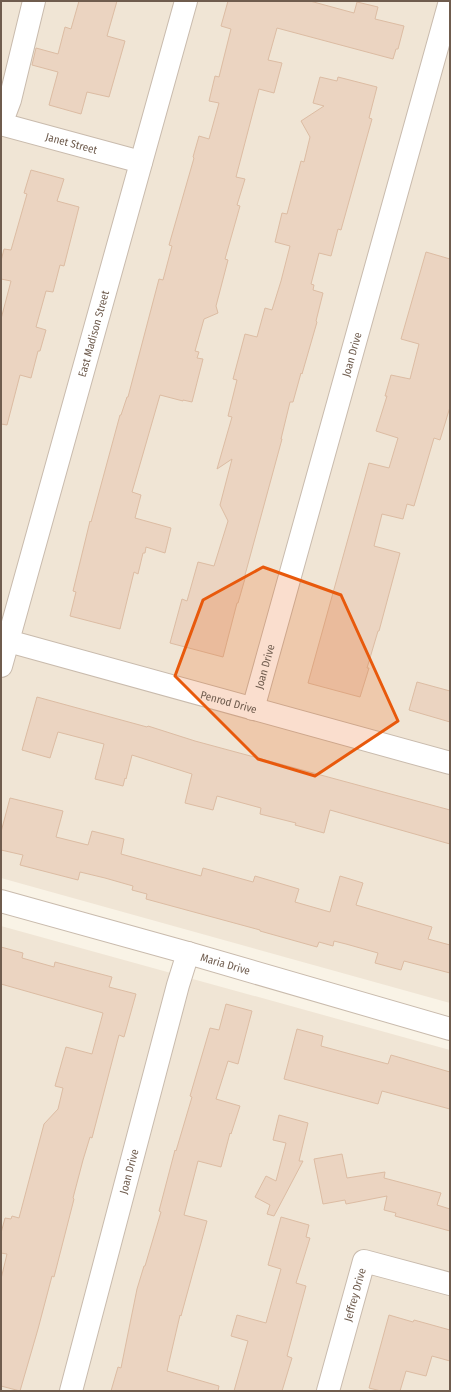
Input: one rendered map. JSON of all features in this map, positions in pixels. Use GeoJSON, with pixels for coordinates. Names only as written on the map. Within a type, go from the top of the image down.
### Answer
{"type":"FeatureCollection","features":[{"type":"Feature","properties":{"kind":"street"},"geometry":{"type":"LineString","coordinates":[[1,124],[10,100],[34,1]]}},
{"type":"Feature","properties":{"kind":"street","name":"East Madison Street"},"geometry":{"type":"LineString","coordinates":[[1,666],[186,1]]}},
{"type":"Feature","properties":{"kind":"street","name":"Joan Drive"},"geometry":{"type":"LineString","coordinates":[[253,709],[450,1]]}},
{"type":"Feature","properties":{"kind":"street","name":"Janet Street"},"geometry":{"type":"LineString","coordinates":[[1,124],[141,162]]}},
{"type":"Feature","properties":{"kind":"street","name":"Penrod Drive"},"geometry":{"type":"LineString","coordinates":[[8,641],[450,763]]}},
{"type":"Feature","properties":{"kind":"street","name":"Maria Drive"},"geometry":{"type":"LineString","coordinates":[[1,900],[450,1029]]}},
{"type":"Feature","properties":{"kind":"street","name":"Joan Drive"},"geometry":{"type":"LineString","coordinates":[[71,1391],[178,985],[188,953]]}},
{"type":"Feature","properties":{"kind":"street","name":"Jeffrey Drive"},"geometry":{"type":"LineString","coordinates":[[328,1391],[364,1261],[450,1284]]}},
{"type":"Feature","properties":{"kind":"highlighted area"},"geometry":{"type":"Polygon","coordinates":[[[263,567],[341,595],[398,721],[315,776],[258,759],[175,676],[203,600],[263,567]]]}},
{"type":"Feature","properties":{"kind":"shaded area"},"geometry":{"type":"Polygon","coordinates":[[[1,1],[450,1],[450,1003],[1,878],[1,1]]]}},
{"type":"Feature","properties":{"kind":"shaded area"},"geometry":{"type":"Polygon","coordinates":[[[1,926],[450,1050],[450,1391],[1,1391],[1,926]]]}},
{"type":"Feature","properties":{"kind":"building"},"geometry":{"type":"Polygon","coordinates":[[[79,1],[117,1],[107,36],[125,41],[109,97],[87,92],[81,114],[49,105],[58,72],[32,65],[36,48],[58,54],[65,27],[71,29],[79,1]]]}},
{"type":"Feature","properties":{"kind":"building"},"geometry":{"type":"Polygon","coordinates":[[[228,1],[310,1],[354,13],[357,2],[378,7],[375,19],[404,26],[398,49],[396,49],[393,59],[277,28],[268,60],[282,63],[274,93],[259,89],[236,177],[245,179],[237,205],[240,206],[225,259],[228,260],[216,306],[218,313],[204,319],[195,351],[199,352],[197,358],[203,359],[192,402],[160,395],[132,492],[141,495],[135,518],[171,528],[165,553],[146,547],[138,574],[134,572],[120,629],[70,616],[76,592],[73,591],[90,521],[91,522],[120,415],[128,397],[159,279],[163,280],[172,246],[169,245],[199,136],[209,139],[219,103],[209,101],[215,76],[219,77],[231,29],[221,26],[228,1]]]}},
{"type":"Feature","properties":{"kind":"building"},"geometry":{"type":"Polygon","coordinates":[[[320,77],[337,81],[338,77],[377,87],[369,118],[372,119],[341,230],[338,229],[331,256],[319,253],[311,284],[314,285],[313,290],[323,293],[317,322],[293,402],[290,402],[282,439],[223,657],[170,643],[182,599],[187,601],[198,562],[214,566],[228,521],[220,505],[232,459],[217,469],[232,417],[228,416],[237,380],[233,379],[245,334],[257,337],[265,308],[272,310],[281,281],[290,246],[275,242],[282,213],[287,214],[301,161],[304,162],[310,137],[301,121],[324,106],[313,103],[320,77]]]}},
{"type":"Feature","properties":{"kind":"building"},"geometry":{"type":"Polygon","coordinates":[[[31,170],[64,179],[57,201],[79,207],[64,266],[60,265],[53,292],[46,291],[36,327],[46,330],[40,351],[38,351],[31,378],[20,375],[7,425],[1,424],[1,319],[11,281],[1,279],[1,261],[4,249],[11,250],[27,194],[24,193],[31,170]]]}},
{"type":"Feature","properties":{"kind":"building"},"geometry":{"type":"Polygon","coordinates":[[[426,252],[450,259],[450,407],[440,440],[434,438],[414,506],[407,504],[403,519],[382,514],[374,546],[400,553],[360,697],[308,683],[369,463],[389,468],[398,438],[376,431],[387,396],[385,396],[391,375],[410,379],[419,344],[401,339],[426,252]]]}},
{"type":"Feature","properties":{"kind":"building"},"geometry":{"type":"Polygon","coordinates":[[[417,682],[450,691],[450,722],[409,710],[417,682]]]}},
{"type":"Feature","properties":{"kind":"building"},"geometry":{"type":"Polygon","coordinates":[[[37,697],[147,727],[148,726],[195,741],[450,810],[450,844],[330,810],[324,833],[295,825],[296,823],[260,814],[261,808],[217,796],[213,810],[185,803],[192,774],[132,755],[123,786],[95,779],[104,744],[58,732],[50,758],[22,750],[37,697]]]}},
{"type":"Feature","properties":{"kind":"building"},"geometry":{"type":"Polygon","coordinates":[[[10,798],[63,811],[56,837],[88,845],[92,831],[124,839],[121,854],[201,876],[203,868],[253,882],[255,876],[299,889],[295,902],[330,912],[340,876],[363,883],[356,905],[432,927],[428,939],[450,945],[450,973],[404,961],[401,970],[375,963],[378,953],[346,944],[334,941],[333,946],[319,942],[317,947],[146,899],[147,894],[132,890],[133,886],[105,878],[80,872],[78,880],[20,865],[23,855],[1,850],[1,832],[10,798]]]}},
{"type":"Feature","properties":{"kind":"building"},"geometry":{"type":"Polygon","coordinates":[[[1,947],[23,953],[22,958],[54,967],[55,962],[112,977],[109,987],[136,994],[124,1037],[119,1035],[92,1138],[90,1137],[83,1160],[54,1277],[52,1276],[20,1391],[1,1386],[1,1279],[7,1254],[1,1253],[1,1233],[5,1218],[11,1219],[12,1216],[19,1218],[44,1124],[58,1109],[63,1088],[55,1086],[66,1047],[92,1054],[103,1013],[1,984],[1,947]]]}},
{"type":"Feature","properties":{"kind":"building"},"geometry":{"type":"Polygon","coordinates":[[[226,1004],[252,1011],[238,1064],[228,1061],[216,1099],[240,1106],[231,1134],[230,1133],[221,1167],[198,1161],[184,1215],[207,1221],[181,1316],[180,1315],[167,1371],[219,1386],[218,1391],[111,1391],[118,1367],[121,1368],[137,1289],[161,1212],[159,1211],[175,1150],[176,1151],[192,1097],[190,1096],[210,1028],[219,1030],[226,1004]]]}},
{"type":"Feature","properties":{"kind":"building"},"geometry":{"type":"Polygon","coordinates":[[[297,1029],[323,1036],[321,1046],[388,1064],[391,1055],[450,1072],[450,1109],[382,1091],[378,1104],[284,1079],[297,1029]]]}},
{"type":"Feature","properties":{"kind":"building"},"geometry":{"type":"Polygon","coordinates":[[[279,1115],[308,1123],[299,1161],[303,1161],[274,1216],[267,1214],[270,1205],[255,1197],[266,1176],[276,1181],[286,1143],[273,1140],[279,1115]]]}},
{"type":"Feature","properties":{"kind":"building"},"geometry":{"type":"Polygon","coordinates":[[[342,1154],[347,1178],[385,1172],[384,1178],[441,1193],[437,1205],[450,1209],[450,1231],[395,1216],[396,1213],[384,1210],[387,1196],[346,1204],[345,1200],[323,1204],[314,1159],[342,1154]]]}},
{"type":"Feature","properties":{"kind":"building"},"geometry":{"type":"Polygon","coordinates":[[[281,1217],[309,1225],[306,1237],[310,1238],[296,1283],[306,1286],[287,1356],[292,1358],[282,1391],[234,1391],[248,1341],[231,1336],[237,1315],[266,1323],[281,1269],[268,1265],[281,1217]]]}},
{"type":"Feature","properties":{"kind":"building"},"geometry":{"type":"Polygon","coordinates":[[[389,1315],[450,1330],[450,1361],[432,1356],[426,1376],[406,1371],[400,1391],[381,1391],[369,1388],[389,1315]]]}}]}
